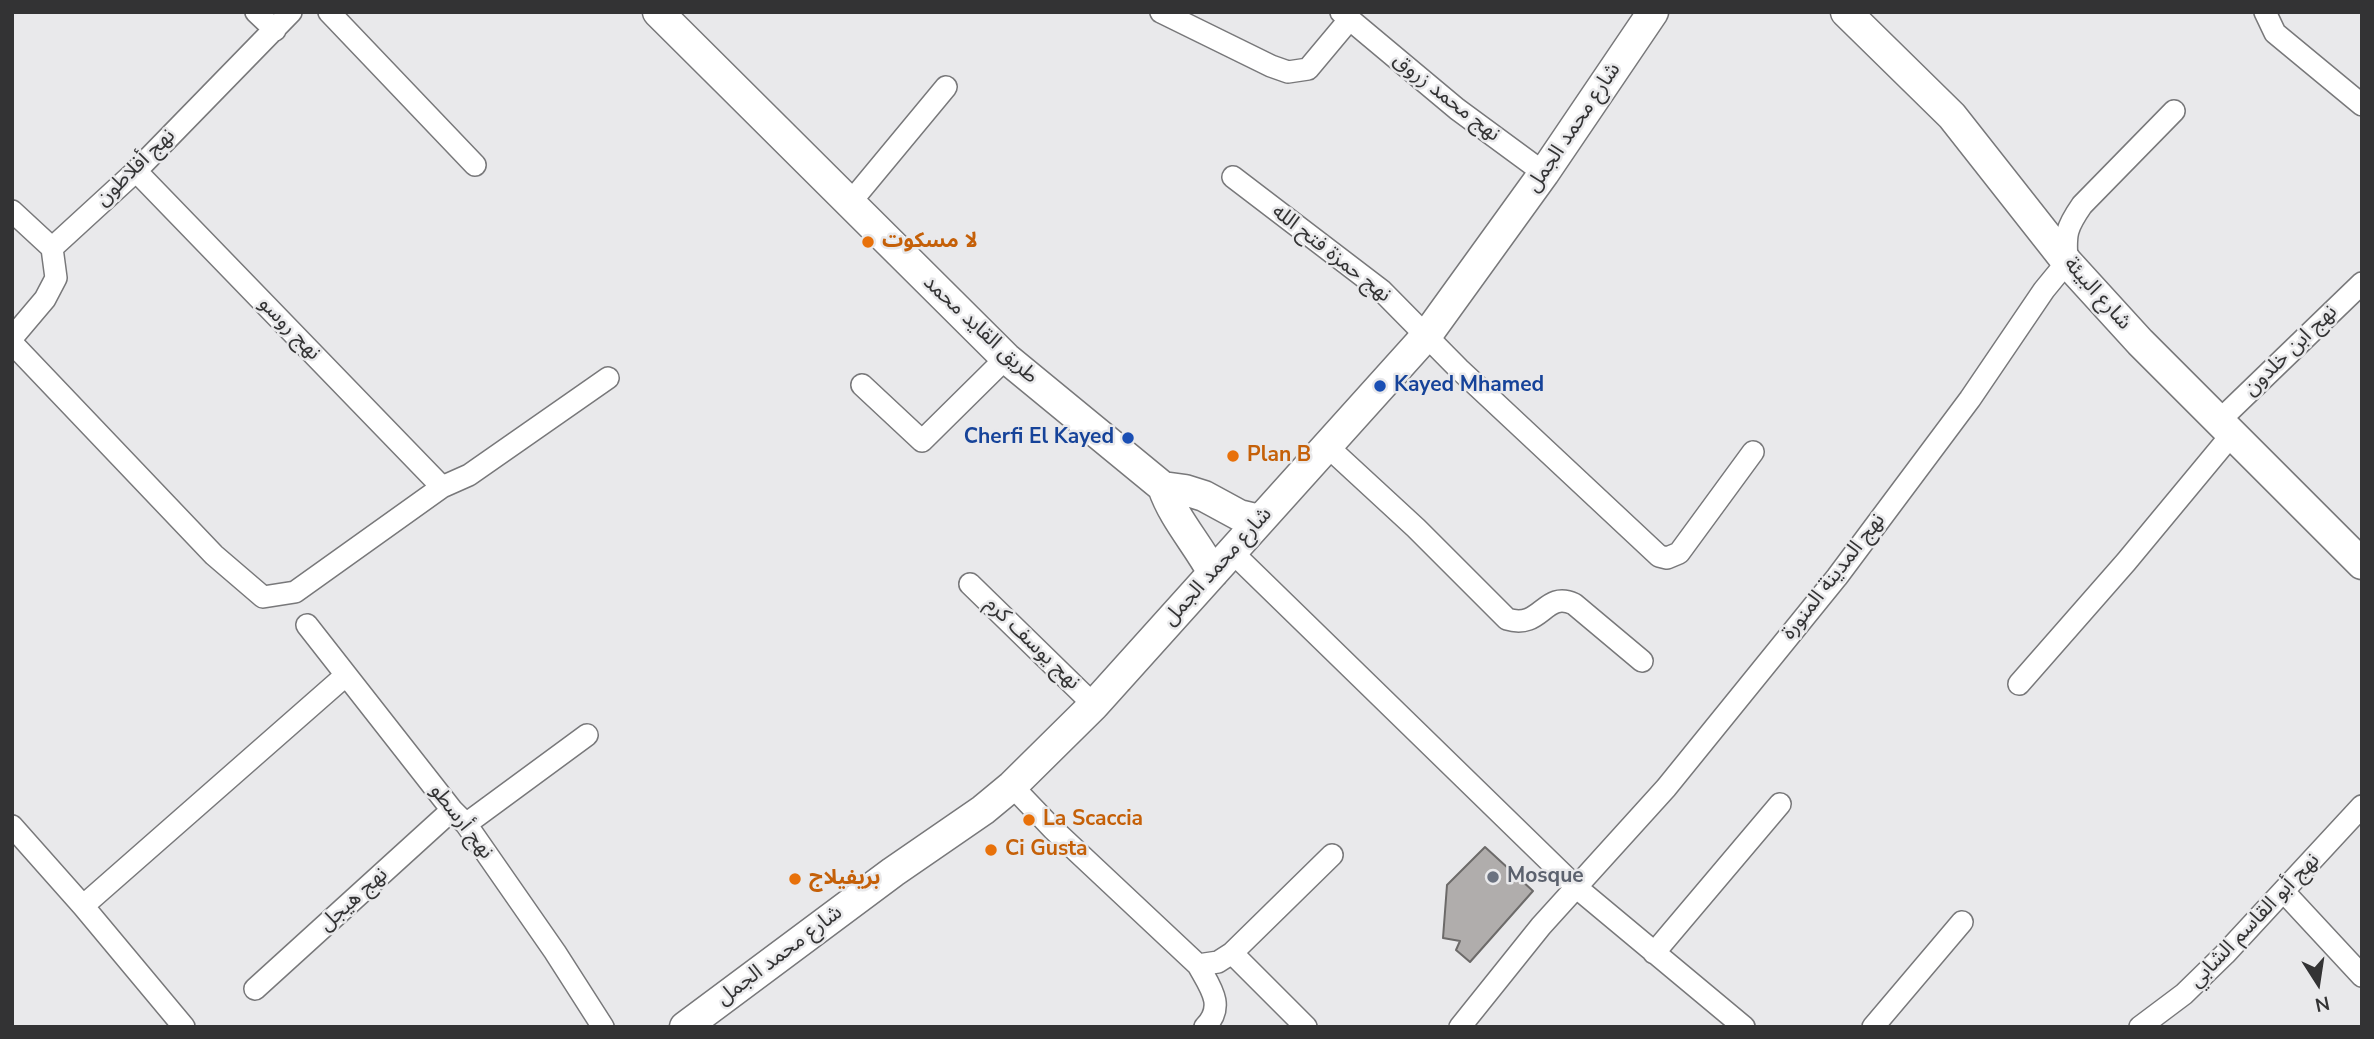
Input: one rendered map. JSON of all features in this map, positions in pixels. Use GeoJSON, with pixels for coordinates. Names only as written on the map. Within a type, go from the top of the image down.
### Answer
{"type":"FeatureCollection","features":[{"type":"Feature","properties":{"kind":"street"},"geometry":{"type":"LineString","coordinates":[[256,12],[275,30]]}},
{"type":"Feature","properties":{"kind":"street","name":"نهج أفلاطون"},"geometry":{"type":"LineString","coordinates":[[52,248],[135,171],[291,12]]}},
{"type":"Feature","properties":{"kind":"street"},"geometry":{"type":"LineString","coordinates":[[329,12],[475,165]]}},
{"type":"Feature","properties":{"kind":"street","name":"طريق القايد محمد"},"geometry":{"type":"LineString","coordinates":[[658,12],[1006,358],[1163,487],[1170,506],[1201,551],[1222,563]]}},
{"type":"Feature","properties":{"kind":"street","name":"نهج محمد زروق"},"geometry":{"type":"LineString","coordinates":[[1161,12],[1288,72],[1308,69],[1345,16],[1458,109],[1544,173]]}},
{"type":"Feature","properties":{"kind":"street","name":"شارع محمد الجمل"},"geometry":{"type":"LineString","coordinates":[[685,1027],[893,872],[983,810],[1012,786],[1094,705],[1427,335],[1544,173],[1653,12]]}},
{"type":"Feature","properties":{"kind":"street","name":"شارع البيئة"},"geometry":{"type":"LineString","coordinates":[[1846,12],[1952,116],[2067,262],[2140,342],[2362,564]]}},
{"type":"Feature","properties":{"kind":"street"},"geometry":{"type":"LineString","coordinates":[[2265,12],[2276,33],[2362,105]]}},
{"type":"Feature","properties":{"kind":"street"},"geometry":{"type":"LineString","coordinates":[[849,204],[946,87]]}},
{"type":"Feature","properties":{"kind":"street"},"geometry":{"type":"LineString","coordinates":[[2067,262],[2066,236],[2071,221],[2082,205],[2174,111]]}},
{"type":"Feature","properties":{"kind":"street","name":"نهج روسو"},"geometry":{"type":"LineString","coordinates":[[135,171],[442,487]]}},
{"type":"Feature","properties":{"kind":"street","name":"نهج حمزة فتح الله"},"geometry":{"type":"LineString","coordinates":[[1233,177],[1381,290],[1459,369],[1659,556],[1667,558],[1679,553],[1754,452]]}},
{"type":"Feature","properties":{"kind":"street"},"geometry":{"type":"LineString","coordinates":[[12,211],[52,248],[56,278],[45,299],[12,341],[214,555],[263,597],[295,593],[442,487],[469,475],[608,378]]}},
{"type":"Feature","properties":{"kind":"street","name":"نهج المدينة المنورة"},"geometry":{"type":"LineString","coordinates":[[1460,1027],[1541,926],[1666,788],[1838,577],[1970,398],[2044,290],[2067,262]]}},
{"type":"Feature","properties":{"kind":"street","name":"نهج ابن خلدون"},"geometry":{"type":"LineString","coordinates":[[2019,684],[2126,562],[2227,427],[2358,295]]}},
{"type":"Feature","properties":{"kind":"street"},"geometry":{"type":"LineString","coordinates":[[862,385],[922,441],[1006,358]]}},
{"type":"Feature","properties":{"kind":"street"},"geometry":{"type":"LineString","coordinates":[[1326,445],[1416,528],[1507,619],[1518,623],[1527,621],[1553,603],[1566,600],[1642,661]]}},
{"type":"Feature","properties":{"kind":"street","name":"طريق القايد محمد"},"geometry":{"type":"LineString","coordinates":[[1163,487],[1204,496],[1239,515],[1260,520]]}},
{"type":"Feature","properties":{"kind":"street"},"geometry":{"type":"LineString","coordinates":[[1222,563],[1576,887],[1744,1027]]}},
{"type":"Feature","properties":{"kind":"street","name":"نهج يوسف كرم"},"geometry":{"type":"LineString","coordinates":[[970,584],[1094,705]]}},
{"type":"Feature","properties":{"kind":"street","name":"نهج أرسطو"},"geometry":{"type":"LineString","coordinates":[[306,625],[459,817],[603,1027]]}},
{"type":"Feature","properties":{"kind":"street"},"geometry":{"type":"LineString","coordinates":[[83,906],[345,676]]}},
{"type":"Feature","properties":{"kind":"street","name":"نهج هيجل"},"geometry":{"type":"LineString","coordinates":[[256,989],[459,817],[587,734]]}},
{"type":"Feature","properties":{"kind":"street"},"geometry":{"type":"LineString","coordinates":[[1012,786],[1053,829],[1198,965],[1216,1002],[1213,1019],[1205,1027]]}},
{"type":"Feature","properties":{"kind":"street"},"geometry":{"type":"LineString","coordinates":[[1654,953],[1780,804]]}},
{"type":"Feature","properties":{"kind":"street","name":"نهج أبو القاسم الشابي"},"geometry":{"type":"LineString","coordinates":[[2140,1027],[2184,994],[2284,892],[2362,807]]}},
{"type":"Feature","properties":{"kind":"street"},"geometry":{"type":"LineString","coordinates":[[13,829],[83,906],[184,1027]]}},
{"type":"Feature","properties":{"kind":"street"},"geometry":{"type":"LineString","coordinates":[[1198,965],[1218,962],[1232,953],[1332,855]]}},
{"type":"Feature","properties":{"kind":"street"},"geometry":{"type":"LineString","coordinates":[[2284,892],[2362,976]]}},
{"type":"Feature","properties":{"kind":"street"},"geometry":{"type":"LineString","coordinates":[[1873,1027],[1962,922]]}},
{"type":"Feature","properties":{"kind":"street"},"geometry":{"type":"LineString","coordinates":[[1232,953],[1306,1027]]}},
{"type":"Feature","properties":{"kind":"building"},"geometry":{"type":"Polygon","coordinates":[[[1485,847],[1533,891],[1470,962],[1456,950],[1460,941],[1443,938],[1447,885],[1485,847]]]}},
{"type":"Feature","properties":{"kind":"place","name":"لا مسكوت"},"geometry":{"type":"Point","coordinates":[868,242]}},
{"type":"Feature","properties":{"kind":"place","name":"Kayed Mhamed"},"geometry":{"type":"Point","coordinates":[1380,386]}},
{"type":"Feature","properties":{"kind":"place","name":"Cherfi El Kayed"},"geometry":{"type":"Point","coordinates":[1128,438]}},
{"type":"Feature","properties":{"kind":"place","name":"Plan B"},"geometry":{"type":"Point","coordinates":[1233,456]}},
{"type":"Feature","properties":{"kind":"place","name":"La Scaccia"},"geometry":{"type":"Point","coordinates":[1029,820]}},
{"type":"Feature","properties":{"kind":"place","name":"Ci Gusta"},"geometry":{"type":"Point","coordinates":[991,850]}},
{"type":"Feature","properties":{"kind":"place","name":"Mosque"},"geometry":{"type":"Point","coordinates":[1493,877]}},
{"type":"Feature","properties":{"kind":"place","name":"بريفيلاج"},"geometry":{"type":"Point","coordinates":[795,879]}}]}
